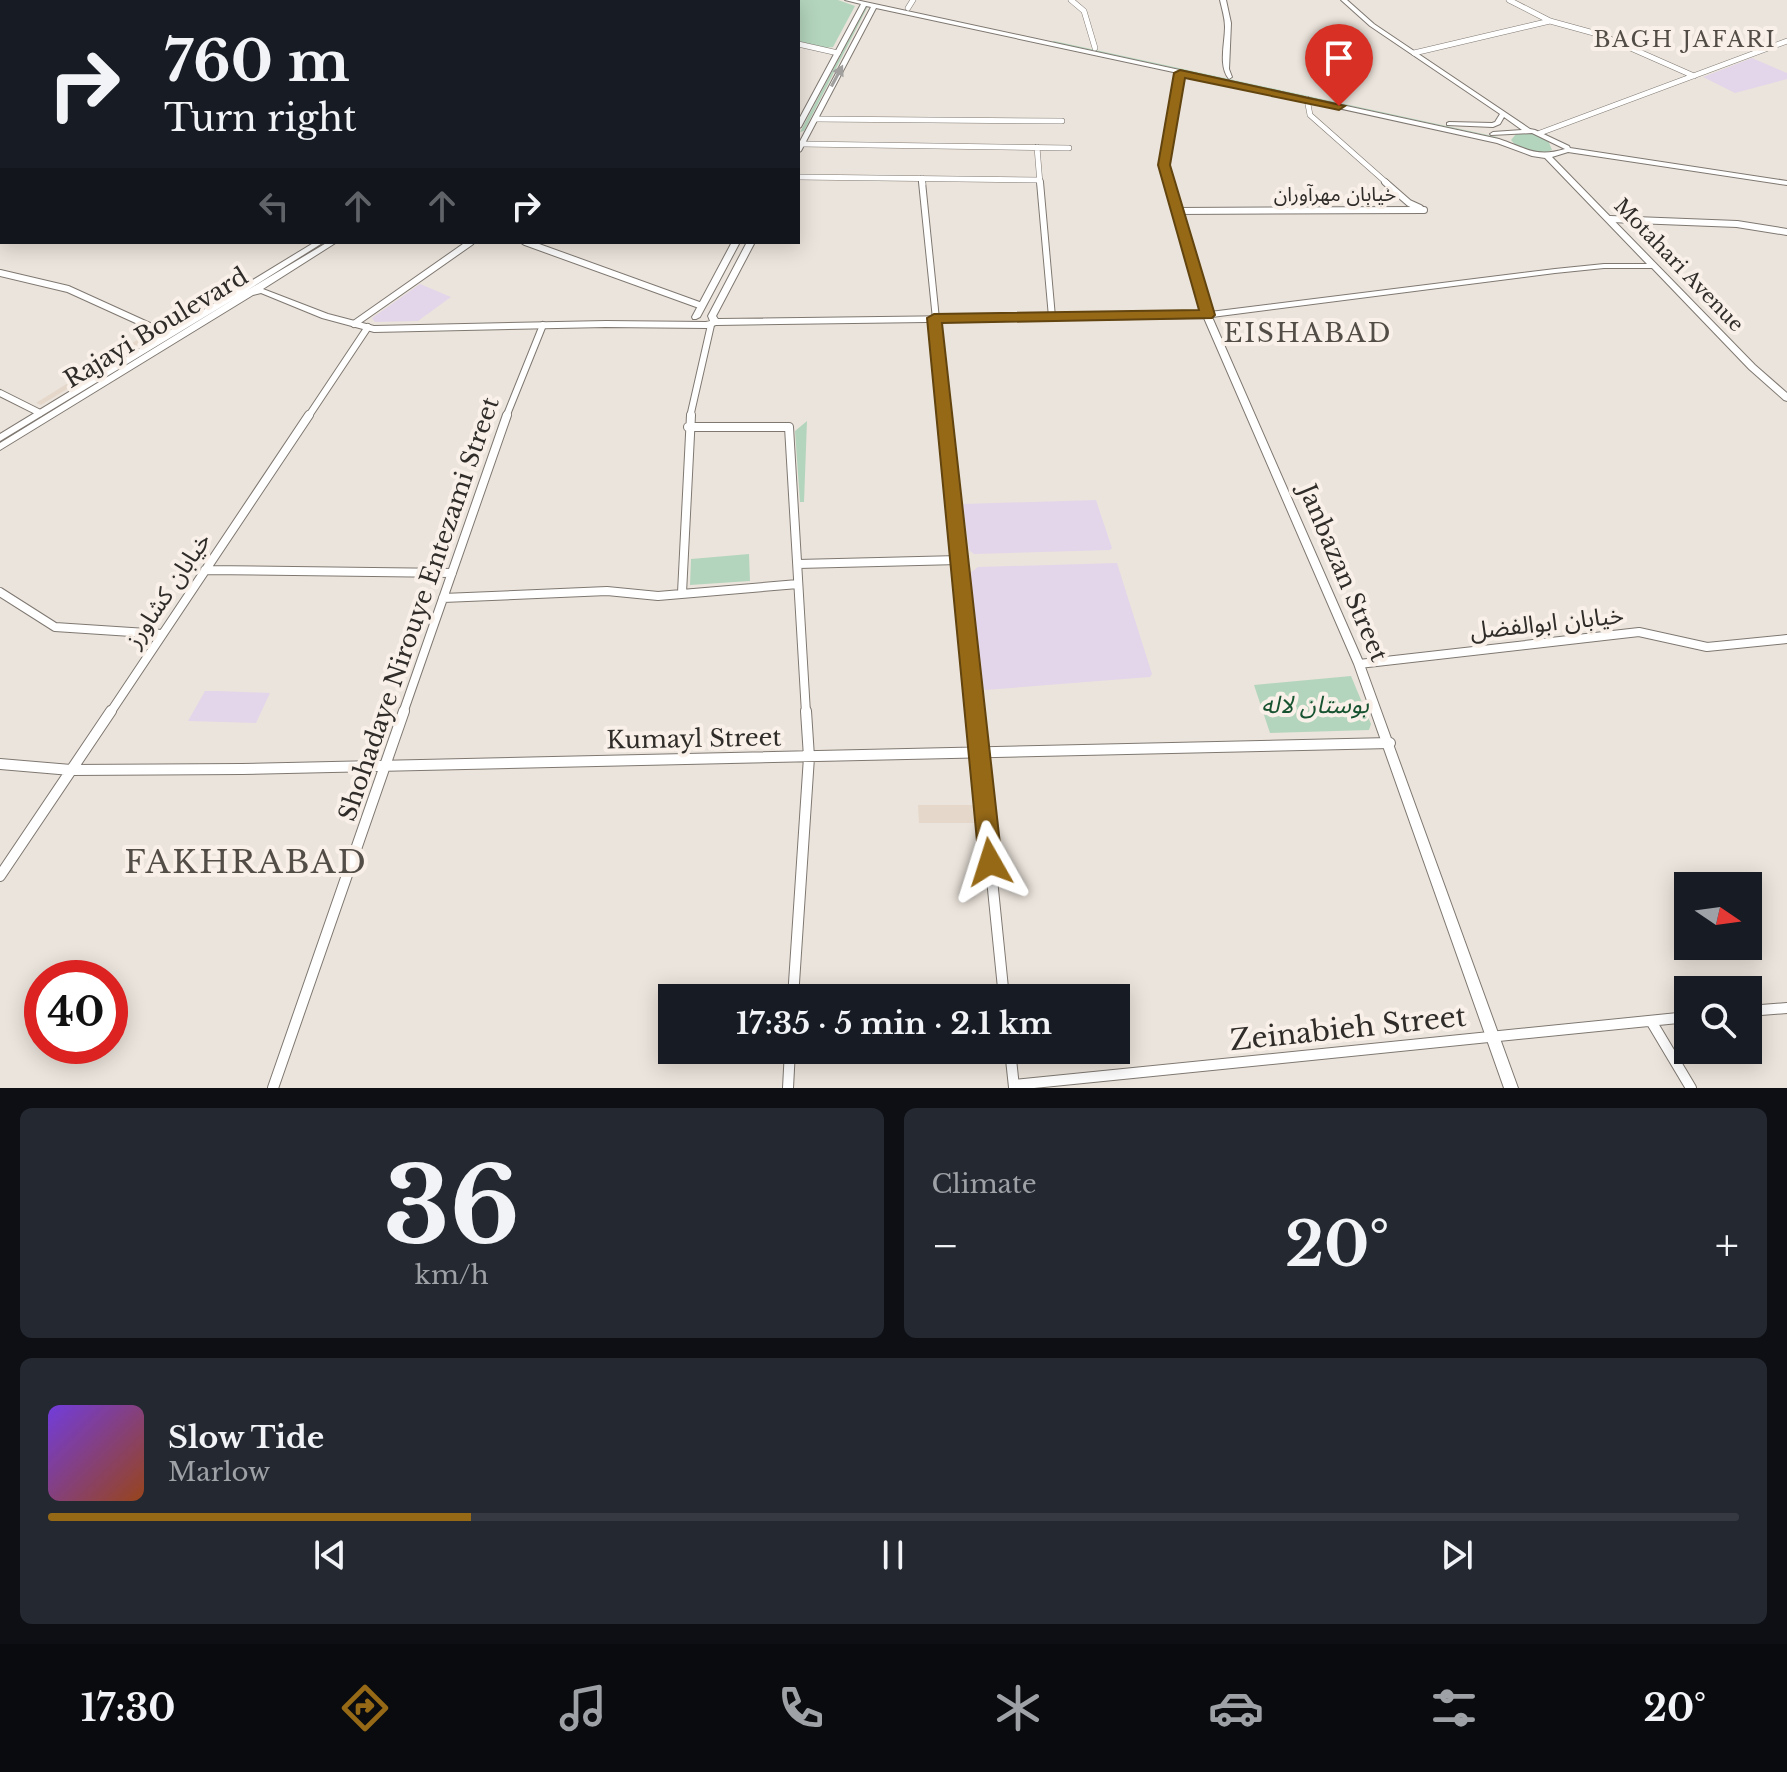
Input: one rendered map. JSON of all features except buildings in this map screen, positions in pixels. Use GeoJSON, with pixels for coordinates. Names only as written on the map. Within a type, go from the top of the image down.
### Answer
{"type":"FeatureCollection","features":[{"type":"Feature","properties":{"kind":"main road"},"geometry":{"type":"LineString","coordinates":[[848,0],[908,8],[1181,72],[1494,137],[1506,135],[1514,129]]}},
{"type":"Feature","properties":{"kind":"main road"},"geometry":{"type":"LineString","coordinates":[[1223,0],[1229,32],[1226,69],[1229,77]]}},
{"type":"Feature","properties":{"kind":"main road"},"geometry":{"type":"LineString","coordinates":[[1344,0],[1359,15],[1499,114],[1527,130]]}},
{"type":"Feature","properties":{"kind":"main road"},"geometry":{"type":"LineString","coordinates":[[872,3],[936,14]]}},
{"type":"Feature","properties":{"kind":"main road"},"geometry":{"type":"LineString","coordinates":[[872,3],[1441,123],[1494,137],[1526,154],[1547,156],[1559,147]]}},
{"type":"Feature","properties":{"kind":"main road"},"geometry":{"type":"LineString","coordinates":[[800,123],[838,53],[872,3]]}},
{"type":"Feature","properties":{"kind":"main road"},"geometry":{"type":"LineString","coordinates":[[800,148],[802,135],[815,119],[872,3]]}},
{"type":"Feature","properties":{"kind":"main road","name":"Janbazan Street"},"geometry":{"type":"LineString","coordinates":[[1181,72],[1169,122],[1164,165],[1207,315],[1359,664],[1390,743],[1511,1088]]}},
{"type":"Feature","properties":{"kind":"main road"},"geometry":{"type":"LineString","coordinates":[[1441,123],[1482,127],[1498,123],[1499,114]]}},
{"type":"Feature","properties":{"kind":"main road"},"geometry":{"type":"LineString","coordinates":[[1499,114],[1514,129],[1540,133],[1559,147],[1787,181]]}},
{"type":"Feature","properties":{"kind":"main road"},"geometry":{"type":"LineString","coordinates":[[1506,135],[1508,144]]}},
{"type":"Feature","properties":{"kind":"main road","name":"Motahari Avenue"},"geometry":{"type":"LineString","coordinates":[[1547,156],[1787,398]]}},
{"type":"Feature","properties":{"kind":"main road","name":"Rajayi Boulevard"},"geometry":{"type":"LineString","coordinates":[[0,438],[317,244]]}},
{"type":"Feature","properties":{"kind":"main road","name":"Rajayi Boulevard"},"geometry":{"type":"LineString","coordinates":[[0,447],[330,244]]}},
{"type":"Feature","properties":{"kind":"main road"},"geometry":{"type":"LineString","coordinates":[[695,320],[735,244]]}},
{"type":"Feature","properties":{"kind":"main road"},"geometry":{"type":"LineString","coordinates":[[713,321],[750,244]]}},
{"type":"Feature","properties":{"kind":"main road"},"geometry":{"type":"LineString","coordinates":[[265,275],[249,287],[267,298],[368,327],[428,329],[695,320],[1207,315],[1431,285],[1651,263]]}},
{"type":"Feature","properties":{"kind":"main road"},"geometry":{"type":"LineString","coordinates":[[719,275],[733,277]]}},
{"type":"Feature","properties":{"kind":"main road"},"geometry":{"type":"LineString","coordinates":[[232,295],[255,291]]}},
{"type":"Feature","properties":{"kind":"main road"},"geometry":{"type":"LineString","coordinates":[[1185,315],[1194,311],[1202,299]]}},
{"type":"Feature","properties":{"kind":"main road"},"geometry":{"type":"LineString","coordinates":[[1185,315],[1201,319],[1215,332]]}},
{"type":"Feature","properties":{"kind":"street"},"geometry":{"type":"LineString","coordinates":[[908,8],[913,0]]}},
{"type":"Feature","properties":{"kind":"street"},"geometry":{"type":"LineString","coordinates":[[1071,0],[1084,11],[1095,48]]}},
{"type":"Feature","properties":{"kind":"street"},"geometry":{"type":"LineString","coordinates":[[1509,0],[1550,21],[1601,35],[1694,76]]}},
{"type":"Feature","properties":{"kind":"street"},"geometry":{"type":"LineString","coordinates":[[1414,53],[1550,21]]}},
{"type":"Feature","properties":{"kind":"street"},"geometry":{"type":"LineString","coordinates":[[1540,133],[1787,41]]}},
{"type":"Feature","properties":{"kind":"street"},"geometry":{"type":"LineString","coordinates":[[800,44],[838,53]]}},
{"type":"Feature","properties":{"kind":"street","name":"خیابان مهرآوران"},"geometry":{"type":"LineString","coordinates":[[1176,211],[1424,210],[1409,203],[1310,115],[1307,99]]}},
{"type":"Feature","properties":{"kind":"street"},"geometry":{"type":"LineString","coordinates":[[815,119],[1062,121]]}},
{"type":"Feature","properties":{"kind":"street"},"geometry":{"type":"LineString","coordinates":[[1037,147],[1052,317]]}},
{"type":"Feature","properties":{"kind":"street"},"geometry":{"type":"LineString","coordinates":[[800,148],[1069,148]]}},
{"type":"Feature","properties":{"kind":"street"},"geometry":{"type":"LineString","coordinates":[[800,177],[1040,180]]}},
{"type":"Feature","properties":{"kind":"street"},"geometry":{"type":"LineString","coordinates":[[922,178],[1003,984]]}},
{"type":"Feature","properties":{"kind":"street"},"geometry":{"type":"LineString","coordinates":[[1610,219],[1737,224],[1787,232]]}},
{"type":"Feature","properties":{"kind":"street"},"geometry":{"type":"LineString","coordinates":[[354,324],[468,244]]}},
{"type":"Feature","properties":{"kind":"street"},"geometry":{"type":"LineString","coordinates":[[531,244],[702,306]]}},
{"type":"Feature","properties":{"kind":"street"},"geometry":{"type":"LineString","coordinates":[[0,273],[68,289],[167,334]]}},
{"type":"Feature","properties":{"kind":"street"},"geometry":{"type":"LineString","coordinates":[[682,593],[688,427],[713,321]]}},
{"type":"Feature","properties":{"kind":"street","name":"Shohadaye Nirouye Entezami Street"},"geometry":{"type":"LineString","coordinates":[[273,1088],[511,403],[543,325]]}},
{"type":"Feature","properties":{"kind":"street","name":"خیابان کشاورز"},"geometry":{"type":"LineString","coordinates":[[0,876],[368,327]]}},
{"type":"Feature","properties":{"kind":"street"},"geometry":{"type":"LineString","coordinates":[[0,393],[40,413]]}},
{"type":"Feature","properties":{"kind":"street"},"geometry":{"type":"LineString","coordinates":[[688,427],[789,427],[809,757],[794,984]]}},
{"type":"Feature","properties":{"kind":"street"},"geometry":{"type":"LineString","coordinates":[[798,564],[959,560]]}},
{"type":"Feature","properties":{"kind":"street"},"geometry":{"type":"LineString","coordinates":[[205,570],[452,573]]}},
{"type":"Feature","properties":{"kind":"street"},"geometry":{"type":"LineString","coordinates":[[443,598],[607,591],[639,596],[798,584]]}},
{"type":"Feature","properties":{"kind":"street"},"geometry":{"type":"LineString","coordinates":[[0,592],[55,627],[162,634]]}},
{"type":"Feature","properties":{"kind":"street","name":"خیابان ابوالفضل"},"geometry":{"type":"LineString","coordinates":[[1359,664],[1639,632],[1707,647],[1787,639]]}},
{"type":"Feature","properties":{"kind":"street","name":"Kumayl Street"},"geometry":{"type":"LineString","coordinates":[[0,764],[71,770],[385,766],[1390,743]]}},
{"type":"Feature","properties":{"kind":"street"},"geometry":{"type":"LineString","coordinates":[[1762,1010],[1787,1008]]}},
{"type":"Feature","properties":{"kind":"street","name":"Zeinabieh Street"},"geometry":{"type":"LineString","coordinates":[[1014,1087],[1674,1019]]}},
{"type":"Feature","properties":{"kind":"street"},"geometry":{"type":"LineString","coordinates":[[1651,1021],[1691,1088]]}},
{"type":"Feature","properties":{"kind":"street"},"geometry":{"type":"LineString","coordinates":[[788,1088],[789,1064]]}},
{"type":"Feature","properties":{"kind":"street"},"geometry":{"type":"LineString","coordinates":[[1012,1064],[1014,1087]]}},
{"type":"Feature","properties":{"kind":"shaded area"},"geometry":{"type":"Polygon","coordinates":[[[1752,58],[1787,73],[1787,79],[1735,93],[1703,77],[1752,58]]]}},
{"type":"Feature","properties":{"kind":"shaded area"},"geometry":{"type":"Polygon","coordinates":[[[420,284],[451,297],[418,321],[375,322],[372,318],[420,284]]]}},
{"type":"Feature","properties":{"kind":"shaded area"},"geometry":{"type":"Polygon","coordinates":[[[145,335],[151,338],[41,405],[36,403],[145,335]]]}},
{"type":"Feature","properties":{"kind":"shaded area"},"geometry":{"type":"Polygon","coordinates":[[[1096,500],[1112,548],[1110,550],[974,554],[969,550],[963,504],[1096,500]]]}},
{"type":"Feature","properties":{"kind":"shaded area"},"geometry":{"type":"Polygon","coordinates":[[[1117,563],[1152,674],[1150,677],[985,690],[982,687],[970,573],[978,567],[1117,563]]]}},
{"type":"Feature","properties":{"kind":"shaded area"},"geometry":{"type":"Polygon","coordinates":[[[205,691],[270,693],[256,723],[188,721],[205,691]]]}},
{"type":"Feature","properties":{"kind":"shaded area"},"geometry":{"type":"Polygon","coordinates":[[[918,805],[975,805],[977,823],[919,823],[918,805]]]}},
{"type":"Feature","properties":{"kind":"green space"},"geometry":{"type":"Polygon","coordinates":[[[800,0],[838,0],[855,6],[833,47],[800,42],[800,0]]]}},
{"type":"Feature","properties":{"kind":"green space"},"geometry":{"type":"Polygon","coordinates":[[[866,7],[804,131],[800,132],[866,7]]]}},
{"type":"Feature","properties":{"kind":"green space"},"geometry":{"type":"Polygon","coordinates":[[[1052,42],[1497,137],[1498,138],[1052,42]]]}},
{"type":"Feature","properties":{"kind":"green space"},"geometry":{"type":"Polygon","coordinates":[[[1531,133],[1548,140],[1552,150],[1542,153],[1530,151],[1511,140],[1516,134],[1531,133]]]}},
{"type":"Feature","properties":{"kind":"green space"},"geometry":{"type":"Polygon","coordinates":[[[807,421],[804,502],[800,502],[795,431],[807,421]]]}},
{"type":"Feature","properties":{"kind":"green space"},"geometry":{"type":"Polygon","coordinates":[[[749,554],[750,581],[690,585],[691,559],[749,554]]]}},
{"type":"Feature","properties":{"kind":"green space","name":"بوستان لاله"},"geometry":{"type":"Polygon","coordinates":[[[1351,676],[1371,724],[1369,730],[1270,733],[1254,685],[1351,676]]]}},
{"type":"Feature","properties":{"kind":"district","name":"BAGH JAFARI"},"geometry":{"type":"Point","coordinates":[1685,39]}},
{"type":"Feature","properties":{"kind":"district","name":"EISHABAD"},"geometry":{"type":"Point","coordinates":[1308,333]}},
{"type":"Feature","properties":{"kind":"district","name":"FAKHRABAD"},"geometry":{"type":"Point","coordinates":[246,862]}},
{"type":"Feature","properties":{"kind":"route"},"geometry":{"type":"LineString","coordinates":[[990,862],[934,318],[1207,315],[1164,165],[1169,122],[1180,73],[1339,106]]}}]}
